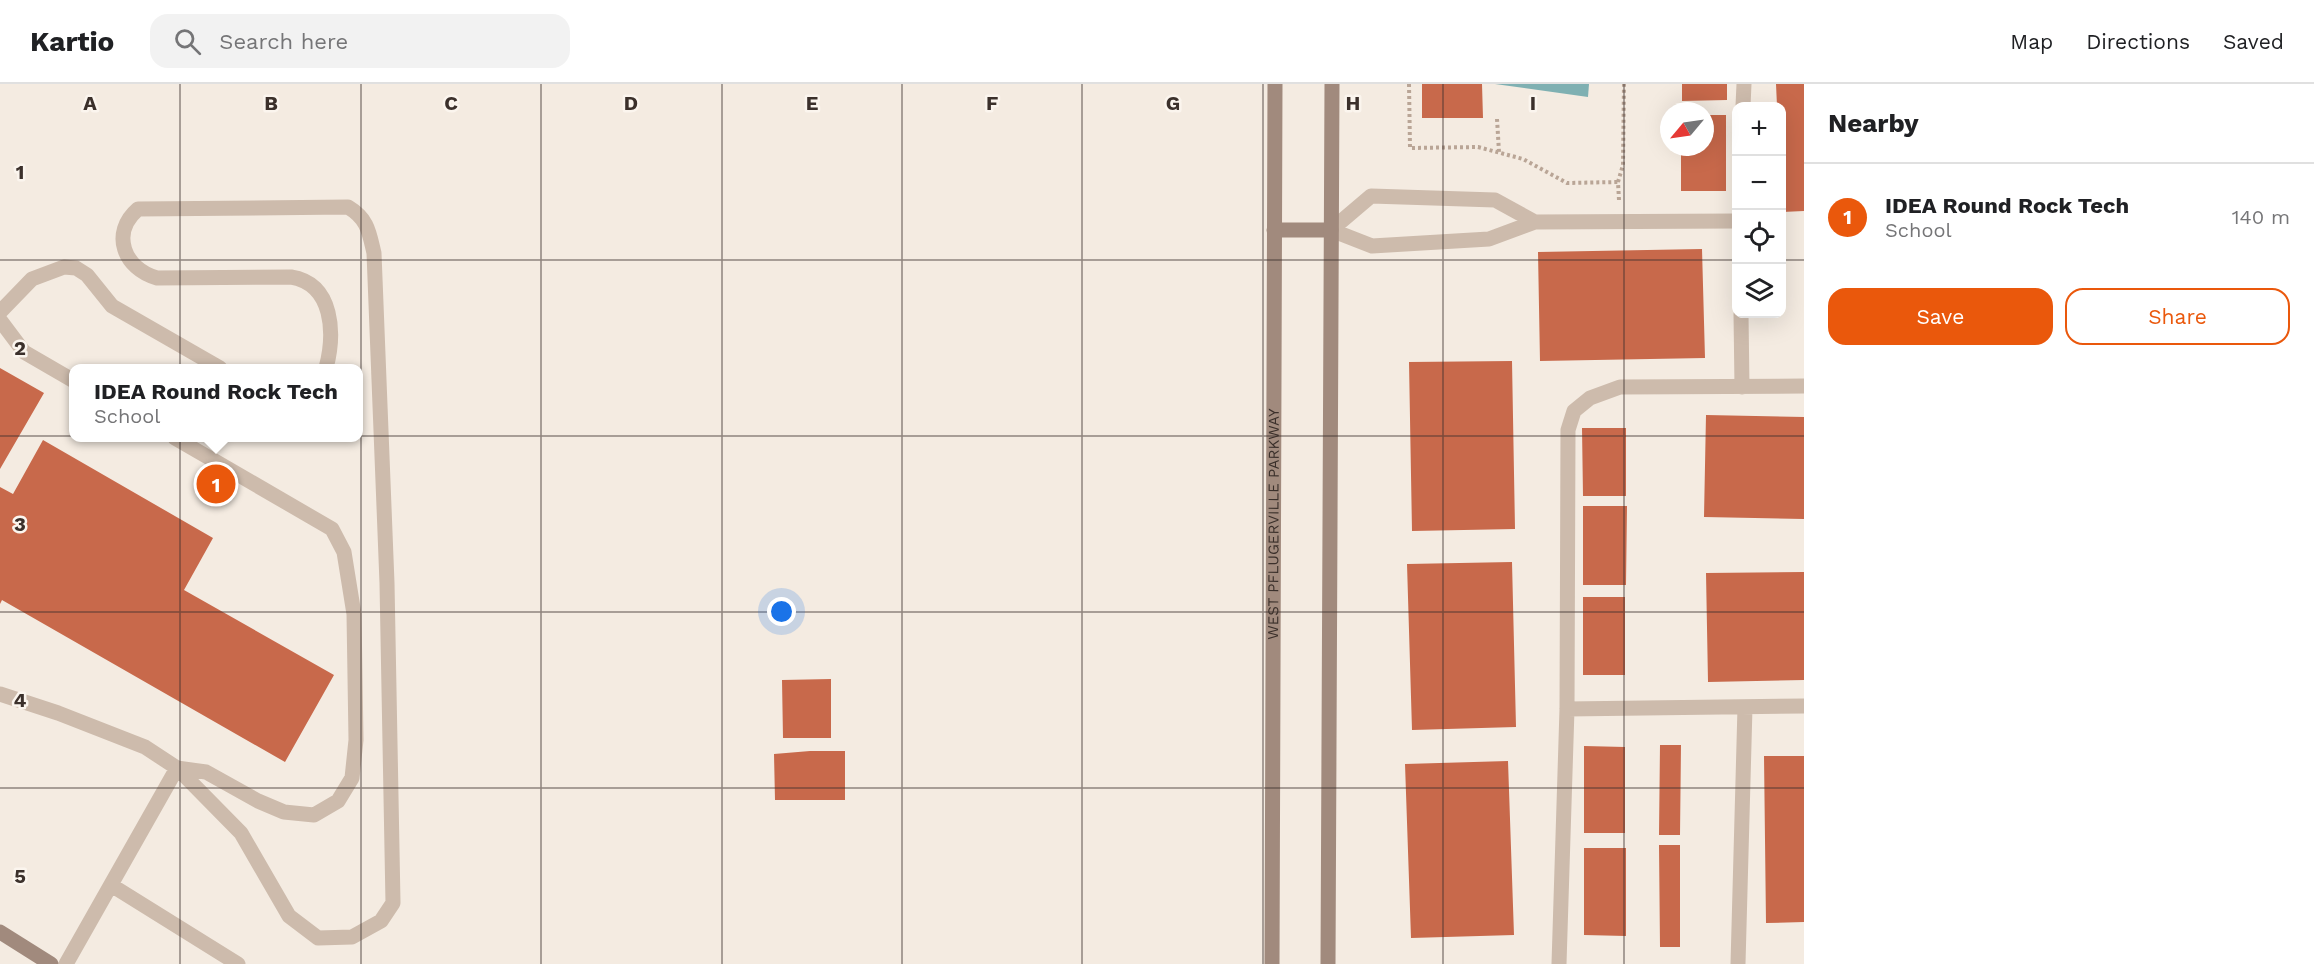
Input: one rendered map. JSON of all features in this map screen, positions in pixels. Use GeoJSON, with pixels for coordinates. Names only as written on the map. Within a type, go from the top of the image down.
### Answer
{"type":"FeatureCollection","features":[{"type":"Feature","properties":{"kind":"main road","name":"WEST PFLUGERVILLE PARKWAY"},"geometry":{"type":"LineString","coordinates":[[1272,964],[1275,84]]}},
{"type":"Feature","properties":{"kind":"main road"},"geometry":{"type":"LineString","coordinates":[[1328,964],[1332,84]]}},
{"type":"Feature","properties":{"kind":"main road"},"geometry":{"type":"LineString","coordinates":[[1274,230],[1331,231]]}},
{"type":"Feature","properties":{"kind":"main road"},"geometry":{"type":"LineString","coordinates":[[0,932],[51,964]]}},
{"type":"Feature","properties":{"kind":"lane"},"geometry":{"type":"LineString","coordinates":[[1743,102],[1744,84]]}},
{"type":"Feature","properties":{"kind":"lane"},"geometry":{"type":"LineString","coordinates":[[1535,222],[1495,200],[1371,196],[1331,231],[1372,246],[1489,239],[1535,222],[1732,221]]}},
{"type":"Feature","properties":{"kind":"lane"},"geometry":{"type":"LineString","coordinates":[[0,694],[145,747],[177,768],[242,832],[289,916],[318,938],[352,937],[381,921],[393,903],[387,583],[374,253],[367,224],[358,213],[348,207],[138,208],[129,216],[124,230],[124,251],[133,266],[145,275],[157,278],[291,277],[303,279],[322,299],[330,314],[330,351],[327,364]]}},
{"type":"Feature","properties":{"kind":"lane"},"geometry":{"type":"LineString","coordinates":[[0,312],[32,279],[64,267],[76,268],[95,284],[112,306],[211,364]]}},
{"type":"Feature","properties":{"kind":"lane"},"geometry":{"type":"LineString","coordinates":[[1741,318],[1742,387]]}},
{"type":"Feature","properties":{"kind":"lane"},"geometry":{"type":"LineString","coordinates":[[0,320],[24,352],[69,378]]}},
{"type":"Feature","properties":{"kind":"lane"},"geometry":{"type":"LineString","coordinates":[[1559,964],[1567,709],[1568,430],[1574,411],[1590,398],[1620,387],[1804,386]]}},
{"type":"Feature","properties":{"kind":"lane"},"geometry":{"type":"LineString","coordinates":[[177,768],[206,772],[258,801],[284,812],[314,815],[338,801],[352,778],[356,740],[354,614],[344,552],[332,529],[182,442]]}},
{"type":"Feature","properties":{"kind":"lane"},"geometry":{"type":"LineString","coordinates":[[1567,709],[1804,706]]}},
{"type":"Feature","properties":{"kind":"lane"},"geometry":{"type":"LineString","coordinates":[[1738,964],[1745,707]]}},
{"type":"Feature","properties":{"kind":"lane"},"geometry":{"type":"LineString","coordinates":[[66,964],[177,768]]}},
{"type":"Feature","properties":{"kind":"lane"},"geometry":{"type":"LineString","coordinates":[[111,885],[238,964]]}},
{"type":"Feature","properties":{"kind":"path"},"geometry":{"type":"LineString","coordinates":[[1409,84],[1410,148],[1478,147],[1524,159],[1567,183],[1618,182]]}},
{"type":"Feature","properties":{"kind":"path"},"geometry":{"type":"LineString","coordinates":[[1619,201],[1618,182],[1623,165],[1624,84]]}},
{"type":"Feature","properties":{"kind":"path"},"geometry":{"type":"LineString","coordinates":[[1497,119],[1499,152]]}},
{"type":"Feature","properties":{"kind":"water"},"geometry":{"type":"Polygon","coordinates":[[[1495,84],[1589,84],[1588,97],[1495,84]]]}},
{"type":"Feature","properties":{"kind":"building"},"geometry":{"type":"Polygon","coordinates":[[[1422,84],[1482,84],[1483,118],[1422,118],[1422,84]]]}},
{"type":"Feature","properties":{"kind":"building"},"geometry":{"type":"Polygon","coordinates":[[[1682,84],[1727,84],[1727,100],[1682,101],[1682,84]]]}},
{"type":"Feature","properties":{"kind":"building"},"geometry":{"type":"Polygon","coordinates":[[[1776,84],[1804,84],[1804,211],[1786,212],[1786,102],[1777,102],[1776,84]]]}},
{"type":"Feature","properties":{"kind":"building"},"geometry":{"type":"Polygon","coordinates":[[[1714,115],[1726,115],[1726,191],[1681,191],[1681,156],[1714,156],[1714,115]]]}},
{"type":"Feature","properties":{"kind":"building"},"geometry":{"type":"Polygon","coordinates":[[[1702,249],[1705,358],[1540,361],[1538,252],[1702,249]]]}},
{"type":"Feature","properties":{"kind":"building"},"geometry":{"type":"Polygon","coordinates":[[[1512,361],[1515,529],[1412,531],[1409,362],[1512,361]]]}},
{"type":"Feature","properties":{"kind":"building"},"geometry":{"type":"Polygon","coordinates":[[[0,368],[44,393],[0,469],[0,368]]]}},
{"type":"Feature","properties":{"kind":"building"},"geometry":{"type":"Polygon","coordinates":[[[1706,415],[1804,417],[1804,519],[1704,517],[1706,415]]]}},
{"type":"Feature","properties":{"kind":"building"},"geometry":{"type":"Polygon","coordinates":[[[1582,428],[1626,428],[1626,496],[1583,496],[1582,428]]]}},
{"type":"Feature","properties":{"kind":"building"},"geometry":{"type":"Polygon","coordinates":[[[43,440],[213,538],[184,590],[334,675],[285,762],[2,600],[0,604],[0,487],[13,494],[43,440]]]}},
{"type":"Feature","properties":{"kind":"building"},"geometry":{"type":"Polygon","coordinates":[[[1583,506],[1627,506],[1626,585],[1583,585],[1583,506]]]}},
{"type":"Feature","properties":{"kind":"building"},"geometry":{"type":"Polygon","coordinates":[[[1512,562],[1516,727],[1412,730],[1407,564],[1512,562]]]}},
{"type":"Feature","properties":{"kind":"building"},"geometry":{"type":"Polygon","coordinates":[[[1804,572],[1804,680],[1708,682],[1706,573],[1804,572]]]}},
{"type":"Feature","properties":{"kind":"building"},"geometry":{"type":"Polygon","coordinates":[[[1583,597],[1625,597],[1625,675],[1583,675],[1583,597]]]}},
{"type":"Feature","properties":{"kind":"building"},"geometry":{"type":"Polygon","coordinates":[[[831,679],[831,738],[783,738],[782,680],[831,679]]]}},
{"type":"Feature","properties":{"kind":"building"},"geometry":{"type":"Polygon","coordinates":[[[1660,745],[1681,745],[1680,835],[1659,835],[1660,745]]]}},
{"type":"Feature","properties":{"kind":"building"},"geometry":{"type":"Polygon","coordinates":[[[1584,746],[1625,747],[1625,833],[1584,833],[1584,746]]]}},
{"type":"Feature","properties":{"kind":"building"},"geometry":{"type":"Polygon","coordinates":[[[845,751],[845,800],[775,800],[774,754],[845,751]]]}},
{"type":"Feature","properties":{"kind":"building"},"geometry":{"type":"Polygon","coordinates":[[[1764,756],[1804,756],[1804,922],[1766,923],[1764,756]]]}},
{"type":"Feature","properties":{"kind":"building"},"geometry":{"type":"Polygon","coordinates":[[[1508,761],[1514,935],[1411,938],[1405,764],[1508,761]]]}},
{"type":"Feature","properties":{"kind":"building"},"geometry":{"type":"Polygon","coordinates":[[[1659,845],[1680,845],[1680,947],[1660,947],[1659,845]]]}},
{"type":"Feature","properties":{"kind":"building"},"geometry":{"type":"Polygon","coordinates":[[[1584,848],[1626,848],[1626,936],[1584,935],[1584,848]]]}},
{"type":"Feature","properties":{"kind":"place","name":"IDEA Round Rock Tech"},"geometry":{"type":"Point","coordinates":[216,484]}}]}
